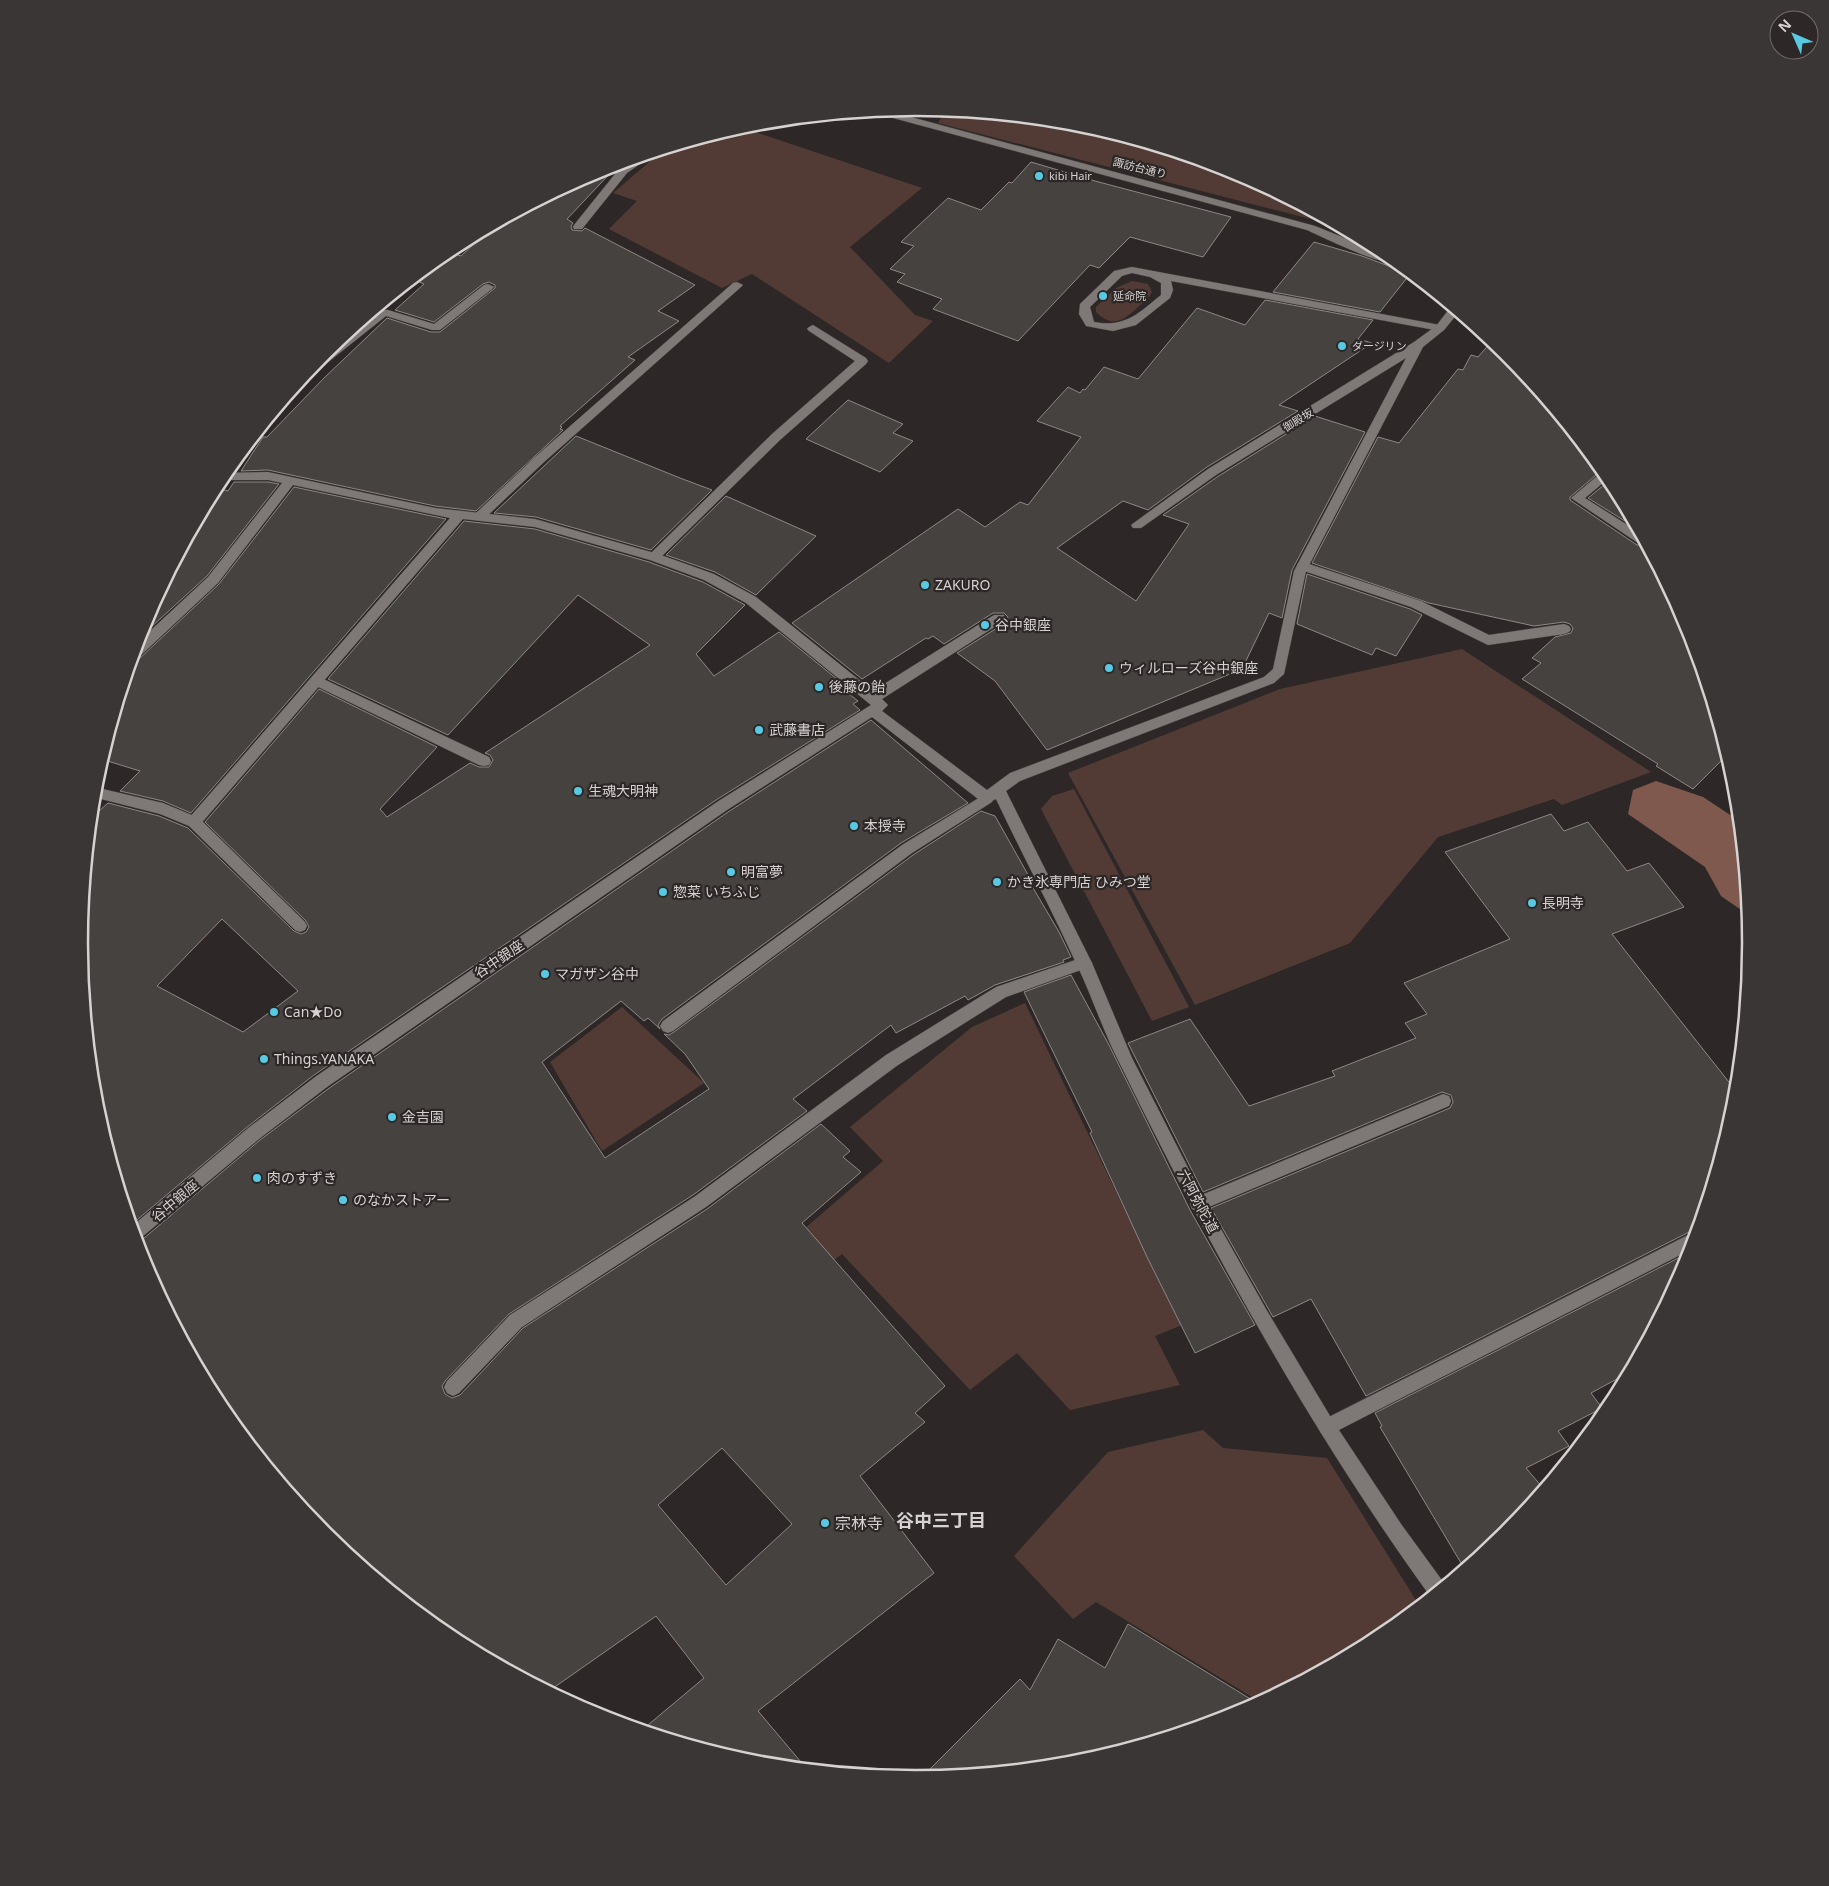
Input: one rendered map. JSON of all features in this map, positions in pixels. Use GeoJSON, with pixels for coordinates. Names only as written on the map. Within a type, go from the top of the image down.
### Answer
{"type":"FeatureCollection","features":[{"type":"Feature","properties":{"kind":"street","name":"諏訪台通り"},"geometry":{"type":"LineString","coordinates":[[897,117],[1311,228],[1371,253]]}},
{"type":"Feature","properties":{"kind":"street"},"geometry":{"type":"LineString","coordinates":[[578,226],[627,168]]}},
{"type":"Feature","properties":{"kind":"street"},"geometry":{"type":"LineString","coordinates":[[1153,274],[1166,282],[1168,290],[1166,296],[1134,323],[1120,328],[1102,328],[1090,324],[1085,314],[1084,306],[1118,273],[1132,270],[1440,328]]}},
{"type":"Feature","properties":{"kind":"street"},"geometry":{"type":"LineString","coordinates":[[479,518],[539,460],[737,285]]}},
{"type":"Feature","properties":{"kind":"street"},"geometry":{"type":"LineString","coordinates":[[351,338],[384,312],[436,328],[488,287]]}},
{"type":"Feature","properties":{"kind":"street","name":"御殿坂"},"geometry":{"type":"LineString","coordinates":[[1137,525],[1212,472],[1418,346],[1440,328],[1451,314]]}},
{"type":"Feature","properties":{"kind":"street"},"geometry":{"type":"LineString","coordinates":[[654,557],[776,437],[862,361],[814,329]]}},
{"type":"Feature","properties":{"kind":"street"},"geometry":{"type":"LineString","coordinates":[[668,1026],[908,849],[1015,778],[1269,680],[1279,671],[1300,571],[1418,346]]}},
{"type":"Feature","properties":{"kind":"street"},"geometry":{"type":"LineString","coordinates":[[232,477],[268,476],[460,516],[535,523],[654,557],[709,577],[751,600],[876,705],[993,794]]}},
{"type":"Feature","properties":{"kind":"street"},"geometry":{"type":"LineString","coordinates":[[1599,480],[1577,498],[1633,534]]}},
{"type":"Feature","properties":{"kind":"street"},"geometry":{"type":"LineString","coordinates":[[143,646],[213,580],[290,481]]}},
{"type":"Feature","properties":{"kind":"street"},"geometry":{"type":"LineString","coordinates":[[194,822],[460,516]]}},
{"type":"Feature","properties":{"kind":"street"},"geometry":{"type":"LineString","coordinates":[[1303,566],[1416,604],[1488,640],[1564,629]]}},
{"type":"Feature","properties":{"kind":"street","name":"谷中銀座"},"geometry":{"type":"LineString","coordinates":[[139,1231],[253,1134],[321,1082],[722,806],[876,705],[999,618]]}},
{"type":"Feature","properties":{"kind":"street"},"geometry":{"type":"LineString","coordinates":[[317,681],[484,761]]}},
{"type":"Feature","properties":{"kind":"street"},"geometry":{"type":"LineString","coordinates":[[101,794],[163,809],[194,822],[300,926]]}},
{"type":"Feature","properties":{"kind":"street","name":"六阿弥陀道"},"geometry":{"type":"LineString","coordinates":[[993,794],[1084,963],[1123,1055],[1198,1204],[1260,1315],[1327,1428],[1394,1531],[1434,1586]]}},
{"type":"Feature","properties":{"kind":"street"},"geometry":{"type":"LineString","coordinates":[[453,1388],[516,1321],[700,1202],[892,1060],[1001,992],[1084,963]]}},
{"type":"Feature","properties":{"kind":"street"},"geometry":{"type":"LineString","coordinates":[[1198,1204],[1444,1101]]}},
{"type":"Feature","properties":{"kind":"street"},"geometry":{"type":"LineString","coordinates":[[1327,1428],[1684,1245]]}},
{"type":"Feature","properties":{"kind":"shaded area"},"geometry":{"type":"Polygon","coordinates":[[[942,117],[1022,123],[1076,132],[1129,144],[1231,179],[1280,201],[1316,220],[938,123],[942,117]]]}},
{"type":"Feature","properties":{"kind":"shaded area"},"geometry":{"type":"Polygon","coordinates":[[[754,132],[922,188],[850,247],[915,315],[933,321],[889,363],[752,274],[722,288],[609,229],[637,201],[613,193],[653,159],[700,144],[754,132]]]}},
{"type":"Feature","properties":{"kind":"shaded area"},"geometry":{"type":"Polygon","coordinates":[[[1132,281],[1148,284],[1152,292],[1134,311],[1118,321],[1108,320],[1096,312],[1096,307],[1116,288],[1132,281]]]}},
{"type":"Feature","properties":{"kind":"shaded area"},"geometry":{"type":"Polygon","coordinates":[[[1462,649],[1651,772],[1562,805],[1554,799],[1438,837],[1350,943],[1195,1005],[1068,773],[1280,689],[1462,649]]]}},
{"type":"Feature","properties":{"kind":"shaded area"},"geometry":{"type":"Polygon","coordinates":[[[1656,781],[1703,797],[1731,815],[1741,910],[1721,896],[1705,867],[1628,814],[1633,790],[1656,781]]]}},
{"type":"Feature","properties":{"kind":"shaded area"},"geometry":{"type":"Polygon","coordinates":[[[1074,789],[1189,1007],[1152,1021],[1041,809],[1052,796],[1074,789]]]}},
{"type":"Feature","properties":{"kind":"shaded area"},"geometry":{"type":"Polygon","coordinates":[[[1025,1003],[1160,1283],[1187,1323],[1155,1336],[1180,1385],[1070,1410],[1017,1353],[970,1390],[842,1254],[732,1337],[709,1311],[883,1161],[850,1127],[972,1027],[1025,1003]]]}},
{"type":"Feature","properties":{"kind":"shaded area"},"geometry":{"type":"Polygon","coordinates":[[[622,1007],[704,1083],[602,1151],[550,1062],[622,1007]]]}},
{"type":"Feature","properties":{"kind":"shaded area"},"geometry":{"type":"Polygon","coordinates":[[[1203,1430],[1223,1448],[1327,1458],[1416,1600],[1374,1631],[1328,1659],[1252,1697],[1096,1602],[1073,1619],[1014,1556],[1108,1452],[1203,1430]]]}},
{"type":"Feature","properties":{"kind":"building"},"geometry":{"type":"Polygon","coordinates":[[[1031,162],[1231,217],[1203,257],[1130,237],[1099,268],[1090,265],[1018,341],[933,309],[942,299],[897,282],[905,274],[890,269],[914,246],[901,242],[948,198],[981,210],[1009,182],[1012,183],[1031,162]]]}},
{"type":"Feature","properties":{"kind":"building"},"geometry":{"type":"Polygon","coordinates":[[[608,175],[567,219],[573,223],[571,226],[572,230],[582,231],[585,228],[695,285],[658,311],[679,321],[628,357],[635,360],[560,426],[562,427],[560,429],[563,430],[476,511],[435,506],[268,470],[241,471],[263,437],[267,437],[324,378],[387,318],[431,332],[440,332],[495,288],[495,285],[489,282],[483,284],[434,322],[395,310],[424,284],[419,282],[456,254],[461,256],[475,243],[501,227],[549,201],[608,175]]]}},
{"type":"Feature","properties":{"kind":"building"},"geometry":{"type":"Polygon","coordinates":[[[1314,242],[1390,266],[1406,279],[1380,312],[1273,292],[1314,242]]]}},
{"type":"Feature","properties":{"kind":"building"},"geometry":{"type":"Polygon","coordinates":[[[1265,300],[1373,320],[1358,339],[1372,343],[1279,405],[1298,411],[1207,467],[1148,510],[1123,501],[1057,548],[1136,601],[1189,524],[1163,515],[1217,477],[1315,416],[1365,432],[1292,570],[1282,618],[1269,613],[1242,669],[1047,750],[995,681],[957,653],[1005,623],[1008,617],[1004,613],[993,613],[944,644],[933,636],[928,639],[926,638],[862,679],[792,623],[958,509],[985,527],[1020,502],[1028,505],[1081,437],[1037,421],[1068,387],[1080,393],[1083,389],[1085,390],[1104,367],[1138,379],[1197,308],[1245,325],[1265,300]]]}},
{"type":"Feature","properties":{"kind":"building"},"geometry":{"type":"Polygon","coordinates":[[[1487,347],[1536,398],[1571,440],[1596,475],[1570,497],[1570,500],[1639,545],[1656,577],[1679,627],[1698,677],[1721,761],[1693,789],[1656,766],[1658,764],[1522,679],[1541,663],[1532,658],[1555,637],[1571,633],[1573,628],[1570,624],[1564,622],[1534,626],[1429,603],[1312,563],[1378,437],[1399,443],[1458,369],[1463,370],[1471,355],[1478,357],[1487,347]]]}},
{"type":"Feature","properties":{"kind":"building"},"geometry":{"type":"Polygon","coordinates":[[[848,400],[903,424],[893,433],[913,441],[880,472],[806,439],[848,400]]]}},
{"type":"Feature","properties":{"kind":"building"},"geometry":{"type":"Polygon","coordinates":[[[576,436],[712,490],[651,550],[536,517],[494,513],[576,436]]]}},
{"type":"Feature","properties":{"kind":"building"},"geometry":{"type":"Polygon","coordinates":[[[234,482],[268,482],[279,484],[207,576],[149,629],[198,529],[223,490],[228,491],[234,482]]]}},
{"type":"Feature","properties":{"kind":"building"},"geometry":{"type":"Polygon","coordinates":[[[1603,486],[1626,522],[1588,498],[1603,486]]]}},
{"type":"Feature","properties":{"kind":"building"},"geometry":{"type":"Polygon","coordinates":[[[294,487],[446,519],[191,813],[163,801],[120,791],[140,771],[108,761],[131,677],[138,659],[219,584],[294,487]]]}},
{"type":"Feature","properties":{"kind":"building"},"geometry":{"type":"Polygon","coordinates":[[[726,496],[816,536],[756,595],[715,572],[666,555],[726,496]]]}},
{"type":"Feature","properties":{"kind":"building"},"geometry":{"type":"Polygon","coordinates":[[[464,521],[535,529],[649,562],[703,582],[745,605],[696,654],[714,676],[779,632],[848,688],[844,690],[858,701],[853,704],[860,710],[716,800],[314,1075],[246,1128],[136,1221],[116,1157],[103,1104],[89,997],[89,889],[99,811],[108,803],[159,816],[188,828],[294,931],[301,934],[306,932],[309,927],[306,921],[205,822],[319,689],[437,747],[380,809],[387,817],[470,763],[479,767],[489,767],[493,760],[490,755],[485,753],[650,645],[578,595],[448,735],[328,679],[464,521]],[[222,919],[157,986],[243,1032],[298,991],[222,919]]]}},
{"type":"Feature","properties":{"kind":"building"},"geometry":{"type":"Polygon","coordinates":[[[1307,574],[1410,609],[1422,615],[1396,656],[1376,648],[1372,655],[1297,624],[1307,574]]]}},
{"type":"Feature","properties":{"kind":"building"},"geometry":{"type":"Polygon","coordinates":[[[871,720],[968,803],[901,843],[662,1019],[658,1025],[660,1029],[648,1018],[644,1021],[621,1001],[542,1062],[605,1158],[709,1089],[685,1054],[664,1034],[669,1035],[674,1032],[913,855],[981,811],[995,816],[1071,957],[1063,960],[1064,962],[995,985],[968,1000],[965,996],[896,1033],[891,1025],[793,1099],[807,1111],[693,1195],[509,1314],[442,1386],[445,1394],[452,1398],[460,1395],[523,1328],[707,1209],[821,1124],[850,1151],[843,1157],[861,1172],[802,1223],[945,1386],[915,1413],[925,1422],[860,1476],[934,1573],[758,1711],[801,1762],[700,1742],[647,1725],[704,1678],[656,1616],[554,1687],[501,1659],[455,1631],[369,1565],[330,1528],[258,1446],[227,1402],[198,1356],[173,1309],[143,1239],[260,1140],[328,1089],[728,812],[871,720]],[[722,1448],[658,1505],[726,1585],[792,1524],[722,1448]]]}},
{"type":"Feature","properties":{"kind":"building"},"geometry":{"type":"Polygon","coordinates":[[[1551,814],[1564,831],[1588,822],[1627,871],[1649,863],[1684,907],[1612,934],[1729,1082],[1713,1157],[1689,1232],[1366,1396],[1311,1299],[1273,1317],[1211,1208],[1450,1108],[1453,1102],[1451,1095],[1442,1092],[1203,1192],[1128,1043],[1190,1019],[1249,1106],[1335,1076],[1332,1071],[1416,1038],[1405,1023],[1427,1014],[1404,983],[1510,939],[1445,852],[1551,814]]]}},
{"type":"Feature","properties":{"kind":"building"},"geometry":{"type":"Polygon","coordinates":[[[1071,975],[1109,1045],[1190,1210],[1255,1325],[1195,1353],[1147,1257],[1090,1133],[1092,1132],[1024,992],[1071,975]]]}},
{"type":"Feature","properties":{"kind":"building"},"geometry":{"type":"Polygon","coordinates":[[[1680,1257],[1656,1309],[1631,1357],[1617,1379],[1591,1393],[1600,1405],[1595,1411],[1558,1431],[1569,1446],[1526,1468],[1539,1484],[1499,1528],[1461,1564],[1380,1427],[1382,1426],[1375,1413],[1680,1257]]]}},
{"type":"Feature","properties":{"kind":"building"},"geometry":{"type":"Polygon","coordinates":[[[1128,1624],[1250,1699],[1180,1726],[1129,1742],[1076,1754],[1022,1763],[930,1769],[1020,1679],[1030,1690],[1058,1639],[1105,1668],[1128,1624]]]}},
{"type":"Feature","properties":{"kind":"place","name":"kibi Hair"},"geometry":{"type":"Point","coordinates":[1039,176]}},
{"type":"Feature","properties":{"kind":"place","name":"延命院"},"geometry":{"type":"Point","coordinates":[1103,296]}},
{"type":"Feature","properties":{"kind":"place","name":"ダージリン"},"geometry":{"type":"Point","coordinates":[1342,346]}},
{"type":"Feature","properties":{"kind":"place","name":"ZAKURO"},"geometry":{"type":"Point","coordinates":[925,585]}},
{"type":"Feature","properties":{"kind":"place","name":"谷中銀座"},"geometry":{"type":"Point","coordinates":[985,625]}},
{"type":"Feature","properties":{"kind":"place","name":"ウィルローズ谷中銀座"},"geometry":{"type":"Point","coordinates":[1109,668]}},
{"type":"Feature","properties":{"kind":"place","name":"後藤の飴"},"geometry":{"type":"Point","coordinates":[819,687]}},
{"type":"Feature","properties":{"kind":"place","name":"武藤書店"},"geometry":{"type":"Point","coordinates":[759,730]}},
{"type":"Feature","properties":{"kind":"place","name":"生魂大明神"},"geometry":{"type":"Point","coordinates":[578,791]}},
{"type":"Feature","properties":{"kind":"place","name":"本授寺"},"geometry":{"type":"Point","coordinates":[854,826]}},
{"type":"Feature","properties":{"kind":"place","name":"明富夢"},"geometry":{"type":"Point","coordinates":[731,872]}},
{"type":"Feature","properties":{"kind":"place","name":"かき氷専門店 ひみつ堂"},"geometry":{"type":"Point","coordinates":[997,882]}},
{"type":"Feature","properties":{"kind":"place","name":"惣菜 いちふじ"},"geometry":{"type":"Point","coordinates":[663,892]}},
{"type":"Feature","properties":{"kind":"place","name":"長明寺"},"geometry":{"type":"Point","coordinates":[1532,903]}},
{"type":"Feature","properties":{"kind":"place","name":"マガザン谷中"},"geometry":{"type":"Point","coordinates":[545,974]}},
{"type":"Feature","properties":{"kind":"place","name":"Can★Do"},"geometry":{"type":"Point","coordinates":[274,1012]}},
{"type":"Feature","properties":{"kind":"place","name":"Things.YANAKA"},"geometry":{"type":"Point","coordinates":[264,1059]}},
{"type":"Feature","properties":{"kind":"place","name":"金吉園"},"geometry":{"type":"Point","coordinates":[392,1117]}},
{"type":"Feature","properties":{"kind":"place","name":"肉のすずき"},"geometry":{"type":"Point","coordinates":[257,1178]}},
{"type":"Feature","properties":{"kind":"place","name":"のなかストアー"},"geometry":{"type":"Point","coordinates":[343,1200]}},
{"type":"Feature","properties":{"kind":"place","name":"宗林寺"},"geometry":{"type":"Point","coordinates":[825,1523]}},
{"type":"Feature","properties":{"kind":"district","name":"谷中三丁目"},"geometry":{"type":"Point","coordinates":[941,1521]}}]}
